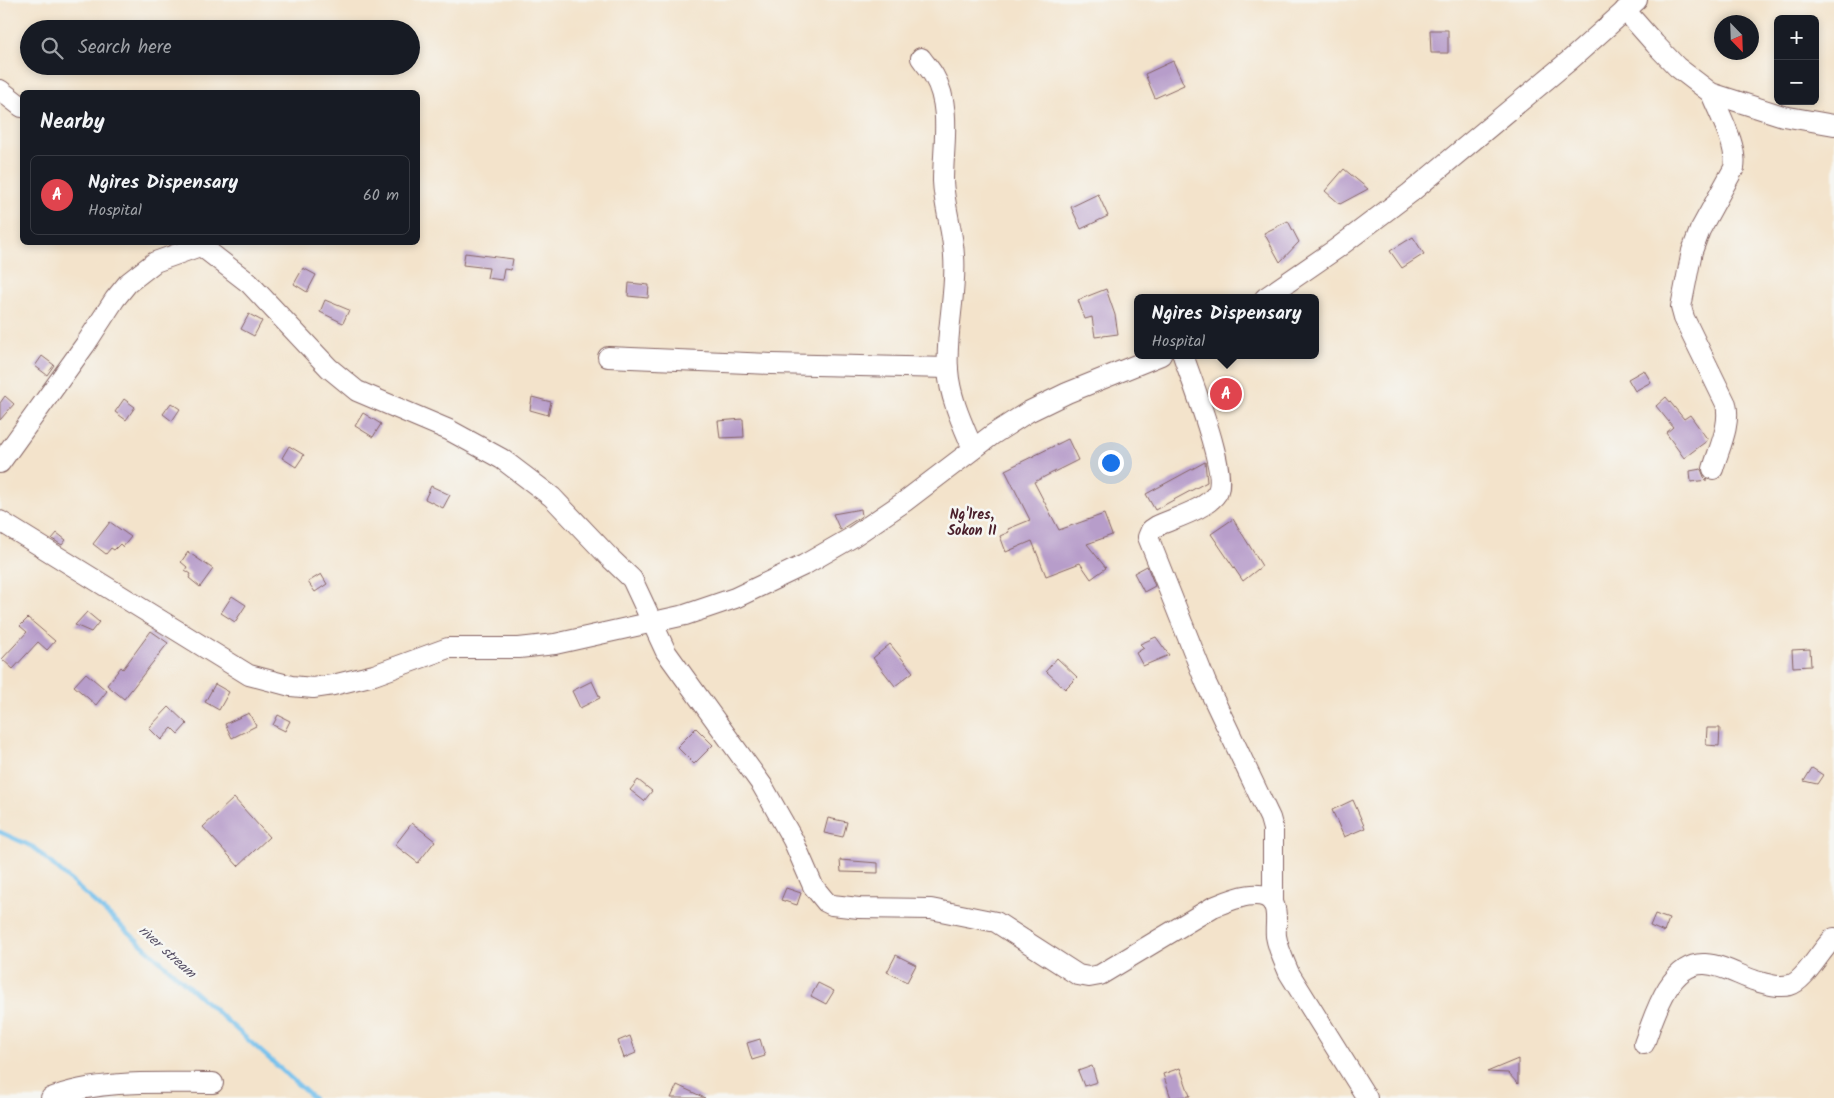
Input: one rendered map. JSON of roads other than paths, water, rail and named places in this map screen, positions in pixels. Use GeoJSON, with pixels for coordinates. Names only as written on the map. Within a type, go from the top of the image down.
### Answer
{"type":"FeatureCollection","features":[{"type":"Feature","properties":{"kind":"street"},"geometry":{"type":"LineString","coordinates":[[1271,294],[1336,249],[1410,193],[1570,60],[1631,5],[1654,44],[1677,67],[1711,93],[1783,116],[1834,125]]}},
{"type":"Feature","properties":{"kind":"street"},"geometry":{"type":"LineString","coordinates":[[920,58],[935,76],[942,94],[944,108],[943,182],[955,274],[948,368],[950,390],[973,449]]}},
{"type":"Feature","properties":{"kind":"street"},"geometry":{"type":"LineString","coordinates":[[0,90],[20,105]]}},
{"type":"Feature","properties":{"kind":"street"},"geometry":{"type":"LineString","coordinates":[[1711,93],[1734,150],[1735,162],[1734,168],[1700,230],[1692,251],[1681,308],[1728,412],[1727,423],[1713,469]]}},
{"type":"Feature","properties":{"kind":"street"},"geometry":{"type":"LineString","coordinates":[[0,463],[128,283],[155,262],[196,245]]}},
{"type":"Feature","properties":{"kind":"street"},"geometry":{"type":"LineString","coordinates":[[199,245],[249,283],[329,368],[357,392],[449,430],[502,459],[542,488],[632,579],[636,584],[652,624],[666,652],[762,785],[792,840],[813,886],[821,897],[832,905],[859,908],[931,909],[996,922],[1078,975],[1089,977],[1100,975],[1213,907],[1232,899],[1253,894],[1262,895],[1274,904]]}},
{"type":"Feature","properties":{"kind":"street"},"geometry":{"type":"LineString","coordinates":[[608,357],[772,364],[948,368]]}},
{"type":"Feature","properties":{"kind":"street"},"geometry":{"type":"LineString","coordinates":[[0,521],[249,675],[291,686],[313,688],[333,686],[374,675],[448,648],[519,648],[555,644],[684,616],[735,598],[804,565],[851,538],[904,502],[973,449],[1028,412],[1067,393],[1151,359]]}},
{"type":"Feature","properties":{"kind":"street"},"geometry":{"type":"LineString","coordinates":[[1183,359],[1216,453],[1221,482],[1218,492],[1202,507],[1157,526],[1151,530],[1148,537],[1206,683],[1270,818],[1273,830],[1276,936],[1280,952],[1289,973],[1368,1098]]}},
{"type":"Feature","properties":{"kind":"street"},"geometry":{"type":"LineString","coordinates":[[1644,1044],[1665,992],[1678,976],[1691,967],[1705,964],[1775,986],[1791,985],[1802,976],[1834,938]]}},
{"type":"Feature","properties":{"kind":"street"},"geometry":{"type":"LineString","coordinates":[[51,1098],[68,1091],[101,1086],[212,1083]]}},
{"type":"Feature","properties":{"kind":"waterway","name":"river stream"},"geometry":{"type":"LineString","coordinates":[[0,832],[33,847],[313,1098]]}},
{"type":"Feature","properties":{"kind":"place","name":"Ngires Dispensary"},"geometry":{"type":"Point","coordinates":[1226,394]}},
{"type":"Feature","properties":{"kind":"district","name":"Ng'lres, Sokon II"},"geometry":{"type":"Point","coordinates":[972,524]}}]}
